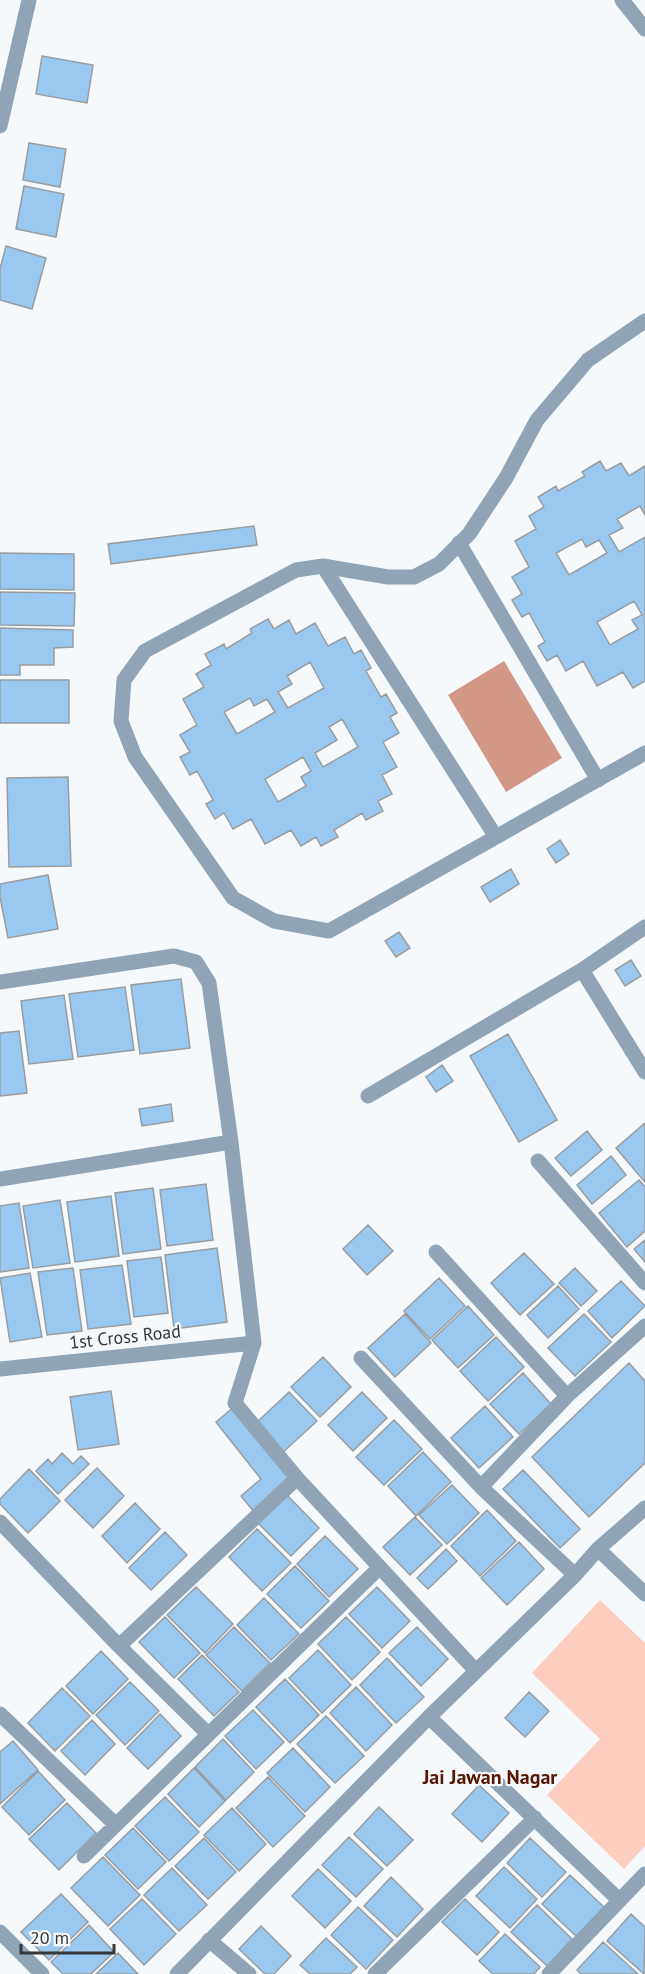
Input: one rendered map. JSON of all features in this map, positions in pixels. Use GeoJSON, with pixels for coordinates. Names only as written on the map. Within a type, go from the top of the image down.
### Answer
{"type":"FeatureCollection","features":[{"type":"Feature","properties":{"kind":"street"},"geometry":{"type":"LineString","coordinates":[[0,126],[29,0]]}},
{"type":"Feature","properties":{"kind":"street"},"geometry":{"type":"LineString","coordinates":[[628,2],[645,29]]}},
{"type":"Feature","properties":{"kind":"street"},"geometry":{"type":"LineString","coordinates":[[645,321],[588,360],[537,420],[506,478],[469,534],[439,564],[414,577],[388,577],[322,567],[296,570],[145,651],[124,680],[121,721],[135,757],[233,898],[274,921],[329,931],[645,753]]}},
{"type":"Feature","properties":{"kind":"street"},"geometry":{"type":"LineString","coordinates":[[459,543],[598,780]]}},
{"type":"Feature","properties":{"kind":"street"},"geometry":{"type":"LineString","coordinates":[[322,567],[496,837]]}},
{"type":"Feature","properties":{"kind":"street"},"geometry":{"type":"LineString","coordinates":[[368,1096],[582,970],[645,927]]}},
{"type":"Feature","properties":{"kind":"street"},"geometry":{"type":"LineString","coordinates":[[0,982],[174,956],[196,962],[209,983],[231,1142],[254,1343],[235,1403],[297,1478],[477,1671]]}},
{"type":"Feature","properties":{"kind":"street"},"geometry":{"type":"LineString","coordinates":[[582,970],[645,1072]]}},
{"type":"Feature","properties":{"kind":"street"},"geometry":{"type":"LineString","coordinates":[[0,1179],[231,1142]]}},
{"type":"Feature","properties":{"kind":"street"},"geometry":{"type":"LineString","coordinates":[[538,1161],[645,1283]]}},
{"type":"Feature","properties":{"kind":"street"},"geometry":{"type":"LineString","coordinates":[[436,1252],[567,1396]]}},
{"type":"Feature","properties":{"kind":"street"},"geometry":{"type":"LineString","coordinates":[[481,1487],[567,1396],[645,1326]]}},
{"type":"Feature","properties":{"kind":"street","name":"1st Cross Road"},"geometry":{"type":"LineString","coordinates":[[0,1369],[254,1343]]}},
{"type":"Feature","properties":{"kind":"street"},"geometry":{"type":"LineString","coordinates":[[361,1358],[481,1487],[575,1575]]}},
{"type":"Feature","properties":{"kind":"street"},"geometry":{"type":"LineString","coordinates":[[119,1646],[297,1478]]}},
{"type":"Feature","properties":{"kind":"street"},"geometry":{"type":"LineString","coordinates":[[177,1974],[429,1717],[575,1575],[598,1549],[645,1508]]}},
{"type":"Feature","properties":{"kind":"street"},"geometry":{"type":"LineString","coordinates":[[0,1522],[119,1646],[208,1734]]}},
{"type":"Feature","properties":{"kind":"street"},"geometry":{"type":"LineString","coordinates":[[598,1549],[645,1594]]}},
{"type":"Feature","properties":{"kind":"street"},"geometry":{"type":"LineString","coordinates":[[84,1856],[379,1568]]}},
{"type":"Feature","properties":{"kind":"street"},"geometry":{"type":"LineString","coordinates":[[0,1714],[116,1825]]}},
{"type":"Feature","properties":{"kind":"street"},"geometry":{"type":"LineString","coordinates":[[429,1717],[619,1900]]}},
{"type":"Feature","properties":{"kind":"street"},"geometry":{"type":"LineString","coordinates":[[375,1974],[535,1818]]}},
{"type":"Feature","properties":{"kind":"street"},"geometry":{"type":"LineString","coordinates":[[549,1974],[645,1874]]}},
{"type":"Feature","properties":{"kind":"street"},"geometry":{"type":"LineString","coordinates":[[0,1932],[42,1974]]}},
{"type":"Feature","properties":{"kind":"street"},"geometry":{"type":"LineString","coordinates":[[210,1940],[249,1974]]}},
{"type":"Feature","properties":{"kind":"shaded area"},"geometry":{"type":"Polygon","coordinates":[[[504,661],[562,758],[506,792],[448,695],[504,661]]]}},
{"type":"Feature","properties":{"kind":"shaded area"},"geometry":{"type":"Polygon","coordinates":[[[600,1600],[645,1643],[645,1846],[624,1869],[547,1795],[600,1739],[532,1673],[600,1600]]]}},
{"type":"Feature","properties":{"kind":"building"},"geometry":{"type":"Polygon","coordinates":[[[42,56],[93,65],[87,103],[36,94],[42,56]]]}},
{"type":"Feature","properties":{"kind":"building"},"geometry":{"type":"Polygon","coordinates":[[[29,143],[66,149],[60,187],[23,180],[29,143]]]}},
{"type":"Feature","properties":{"kind":"building"},"geometry":{"type":"Polygon","coordinates":[[[24,186],[64,194],[56,237],[16,229],[24,186]]]}},
{"type":"Feature","properties":{"kind":"building"},"geometry":{"type":"Polygon","coordinates":[[[6,246],[46,258],[32,309],[0,300],[0,269],[6,246]]]}},
{"type":"Feature","properties":{"kind":"building"},"geometry":{"type":"Polygon","coordinates":[[[600,461],[606,471],[621,463],[629,476],[645,466],[645,515],[640,506],[617,519],[623,528],[609,535],[619,552],[645,537],[645,681],[633,688],[623,672],[597,686],[583,661],[566,671],[557,655],[547,661],[538,646],[545,642],[529,613],[522,617],[512,600],[522,594],[512,577],[529,567],[515,541],[536,529],[529,516],[544,507],[538,497],[556,486],[558,491],[585,476],[582,472],[600,461]],[[582,539],[556,553],[569,575],[607,553],[599,540],[586,547],[582,539]],[[634,601],[597,622],[610,645],[638,629],[632,620],[642,615],[634,601]]]}},
{"type":"Feature","properties":{"kind":"building"},"geometry":{"type":"Polygon","coordinates":[[[254,526],[257,545],[111,564],[108,544],[254,526]]]}},
{"type":"Feature","properties":{"kind":"building"},"geometry":{"type":"Polygon","coordinates":[[[0,553],[74,554],[74,590],[0,589],[0,553]]]}},
{"type":"Feature","properties":{"kind":"building"},"geometry":{"type":"Polygon","coordinates":[[[0,592],[75,593],[74,626],[0,625],[0,592]]]}},
{"type":"Feature","properties":{"kind":"building"},"geometry":{"type":"Polygon","coordinates":[[[268,619],[274,629],[289,620],[296,634],[315,623],[328,646],[345,637],[354,654],[361,650],[371,668],[366,671],[381,697],[386,694],[397,713],[390,717],[399,733],[383,742],[397,767],[382,775],[392,794],[378,801],[383,811],[366,820],[362,813],[334,830],[338,837],[321,846],[316,837],[301,846],[291,830],[265,844],[251,819],[233,829],[224,813],[215,819],[206,804],[213,800],[197,771],[190,775],[180,757],[190,752],[180,735],[197,725],[183,699],[204,687],[196,674],[211,665],[205,654],[224,644],[226,649],[252,633],[250,629],[268,619]],[[310,662],[287,676],[292,684],[278,692],[288,708],[324,688],[310,662]],[[250,698],[224,712],[237,734],[275,712],[267,699],[254,706],[250,698]],[[342,719],[329,727],[337,740],[315,753],[323,767],[358,747],[342,719]],[[303,757],[265,779],[278,802],[306,786],[301,777],[311,771],[303,757]]]}},
{"type":"Feature","properties":{"kind":"building"},"geometry":{"type":"Polygon","coordinates":[[[0,628],[73,630],[73,647],[54,648],[54,665],[20,665],[20,675],[0,675],[0,628]]]}},
{"type":"Feature","properties":{"kind":"building"},"geometry":{"type":"Polygon","coordinates":[[[0,680],[69,680],[69,723],[0,723],[0,680]]]}},
{"type":"Feature","properties":{"kind":"building"},"geometry":{"type":"Polygon","coordinates":[[[68,777],[71,866],[9,867],[7,778],[68,777]]]}},
{"type":"Feature","properties":{"kind":"building"},"geometry":{"type":"Polygon","coordinates":[[[560,840],[569,854],[556,863],[547,849],[560,840]]]}},
{"type":"Feature","properties":{"kind":"building"},"geometry":{"type":"Polygon","coordinates":[[[511,869],[519,884],[490,902],[481,887],[511,869]]]}},
{"type":"Feature","properties":{"kind":"building"},"geometry":{"type":"Polygon","coordinates":[[[48,875],[58,929],[8,938],[0,897],[0,884],[48,875]]]}},
{"type":"Feature","properties":{"kind":"building"},"geometry":{"type":"Polygon","coordinates":[[[399,932],[410,948],[396,957],[385,941],[399,932]]]}},
{"type":"Feature","properties":{"kind":"building"},"geometry":{"type":"Polygon","coordinates":[[[631,960],[641,976],[625,986],[615,970],[631,960]]]}},
{"type":"Feature","properties":{"kind":"building"},"geometry":{"type":"Polygon","coordinates":[[[181,979],[190,1048],[140,1054],[131,985],[181,979]]]}},
{"type":"Feature","properties":{"kind":"building"},"geometry":{"type":"Polygon","coordinates":[[[125,987],[134,1050],[78,1057],[69,994],[125,987]]]}},
{"type":"Feature","properties":{"kind":"building"},"geometry":{"type":"Polygon","coordinates":[[[64,995],[73,1059],[29,1064],[21,1001],[64,995]]]}},
{"type":"Feature","properties":{"kind":"building"},"geometry":{"type":"Polygon","coordinates":[[[19,1031],[27,1093],[0,1096],[0,1033],[19,1031]]]}},
{"type":"Feature","properties":{"kind":"building"},"geometry":{"type":"Polygon","coordinates":[[[508,1034],[557,1120],[519,1142],[470,1056],[508,1034]]]}},
{"type":"Feature","properties":{"kind":"building"},"geometry":{"type":"Polygon","coordinates":[[[442,1065],[453,1081],[436,1092],[426,1077],[442,1065]]]}},
{"type":"Feature","properties":{"kind":"building"},"geometry":{"type":"Polygon","coordinates":[[[171,1104],[173,1121],[142,1126],[139,1109],[171,1104]]]}},
{"type":"Feature","properties":{"kind":"building"},"geometry":{"type":"Polygon","coordinates":[[[645,1123],[645,1182],[616,1148],[645,1123]]]}},
{"type":"Feature","properties":{"kind":"building"},"geometry":{"type":"Polygon","coordinates":[[[587,1131],[602,1150],[571,1176],[555,1158],[587,1131]]]}},
{"type":"Feature","properties":{"kind":"building"},"geometry":{"type":"Polygon","coordinates":[[[611,1156],[626,1175],[592,1204],[577,1185],[611,1156]]]}},
{"type":"Feature","properties":{"kind":"building"},"geometry":{"type":"Polygon","coordinates":[[[639,1180],[645,1187],[645,1231],[627,1247],[599,1213],[639,1180]]]}},
{"type":"Feature","properties":{"kind":"building"},"geometry":{"type":"Polygon","coordinates":[[[206,1184],[213,1240],[167,1246],[160,1190],[206,1184]]]}},
{"type":"Feature","properties":{"kind":"building"},"geometry":{"type":"Polygon","coordinates":[[[153,1188],[161,1249],[123,1254],[115,1193],[153,1188]]]}},
{"type":"Feature","properties":{"kind":"building"},"geometry":{"type":"Polygon","coordinates":[[[111,1196],[119,1256],[75,1262],[67,1202],[111,1196]]]}},
{"type":"Feature","properties":{"kind":"building"},"geometry":{"type":"Polygon","coordinates":[[[60,1200],[70,1263],[33,1268],[23,1206],[60,1200]]]}},
{"type":"Feature","properties":{"kind":"building"},"geometry":{"type":"Polygon","coordinates":[[[19,1203],[29,1268],[0,1272],[0,1206],[19,1203]]]}},
{"type":"Feature","properties":{"kind":"building"},"geometry":{"type":"Polygon","coordinates":[[[368,1225],[393,1251],[367,1275],[343,1249],[368,1225]]]}},
{"type":"Feature","properties":{"kind":"building"},"geometry":{"type":"Polygon","coordinates":[[[645,1240],[645,1262],[634,1249],[645,1240]]]}},
{"type":"Feature","properties":{"kind":"building"},"geometry":{"type":"Polygon","coordinates":[[[217,1248],[227,1322],[174,1329],[165,1255],[217,1248]]]}},
{"type":"Feature","properties":{"kind":"building"},"geometry":{"type":"Polygon","coordinates":[[[524,1253],[554,1284],[520,1315],[491,1283],[524,1253]]]}},
{"type":"Feature","properties":{"kind":"building"},"geometry":{"type":"Polygon","coordinates":[[[161,1257],[168,1313],[134,1317],[127,1261],[161,1257]]]}},
{"type":"Feature","properties":{"kind":"building"},"geometry":{"type":"Polygon","coordinates":[[[122,1265],[131,1324],[88,1329],[80,1270],[122,1265]]]}},
{"type":"Feature","properties":{"kind":"building"},"geometry":{"type":"Polygon","coordinates":[[[73,1268],[82,1331],[47,1335],[38,1272],[73,1268]]]}},
{"type":"Feature","properties":{"kind":"building"},"geometry":{"type":"Polygon","coordinates":[[[575,1268],[597,1291],[581,1306],[559,1283],[575,1268]]]}},
{"type":"Feature","properties":{"kind":"building"},"geometry":{"type":"Polygon","coordinates":[[[30,1273],[42,1337],[10,1342],[0,1278],[30,1273]]]}},
{"type":"Feature","properties":{"kind":"building"},"geometry":{"type":"Polygon","coordinates":[[[439,1278],[465,1306],[430,1339],[404,1311],[439,1278]]]}},
{"type":"Feature","properties":{"kind":"building"},"geometry":{"type":"Polygon","coordinates":[[[621,1281],[645,1306],[612,1338],[588,1311],[621,1281]]]}},
{"type":"Feature","properties":{"kind":"building"},"geometry":{"type":"Polygon","coordinates":[[[558,1286],[579,1309],[548,1338],[527,1315],[558,1286]]]}},
{"type":"Feature","properties":{"kind":"building"},"geometry":{"type":"Polygon","coordinates":[[[468,1306],[494,1335],[458,1368],[432,1340],[468,1306]]]}},
{"type":"Feature","properties":{"kind":"building"},"geometry":{"type":"Polygon","coordinates":[[[405,1314],[431,1343],[395,1377],[368,1348],[405,1314]]]}},
{"type":"Feature","properties":{"kind":"building"},"geometry":{"type":"Polygon","coordinates":[[[584,1314],[611,1342],[575,1376],[548,1348],[584,1314]]]}},
{"type":"Feature","properties":{"kind":"building"},"geometry":{"type":"Polygon","coordinates":[[[496,1337],[524,1367],[488,1401],[460,1371],[496,1337]]]}},
{"type":"Feature","properties":{"kind":"building"},"geometry":{"type":"Polygon","coordinates":[[[323,1357],[351,1387],[320,1417],[291,1387],[323,1357]]]}},
{"type":"Feature","properties":{"kind":"building"},"geometry":{"type":"Polygon","coordinates":[[[629,1363],[645,1381],[645,1463],[589,1517],[532,1457],[629,1363]]]}},
{"type":"Feature","properties":{"kind":"building"},"geometry":{"type":"Polygon","coordinates":[[[523,1373],[551,1404],[519,1434],[490,1404],[523,1373]]]}},
{"type":"Feature","properties":{"kind":"building"},"geometry":{"type":"Polygon","coordinates":[[[111,1391],[119,1444],[78,1450],[70,1397],[111,1391]]]}},
{"type":"Feature","properties":{"kind":"building"},"geometry":{"type":"Polygon","coordinates":[[[289,1392],[317,1421],[281,1454],[254,1425],[289,1392]]]}},
{"type":"Feature","properties":{"kind":"building"},"geometry":{"type":"Polygon","coordinates":[[[362,1392],[387,1418],[353,1451],[328,1425],[362,1392]]]}},
{"type":"Feature","properties":{"kind":"building"},"geometry":{"type":"Polygon","coordinates":[[[235,1406],[292,1477],[255,1513],[241,1496],[261,1479],[216,1422],[235,1406]]]}},
{"type":"Feature","properties":{"kind":"building"},"geometry":{"type":"Polygon","coordinates":[[[485,1406],[513,1437],[479,1468],[451,1438],[485,1406]]]}},
{"type":"Feature","properties":{"kind":"building"},"geometry":{"type":"Polygon","coordinates":[[[394,1420],[422,1449],[384,1485],[356,1457],[394,1420]]]}},
{"type":"Feature","properties":{"kind":"building"},"geometry":{"type":"Polygon","coordinates":[[[423,1452],[451,1482],[416,1516],[388,1486],[423,1452]]]}},
{"type":"Feature","properties":{"kind":"building"},"geometry":{"type":"Polygon","coordinates":[[[62,1453],[73,1464],[81,1456],[89,1464],[58,1494],[36,1471],[48,1459],[52,1464],[62,1453]]]}},
{"type":"Feature","properties":{"kind":"building"},"geometry":{"type":"Polygon","coordinates":[[[97,1468],[124,1496],[93,1528],[65,1500],[97,1468]]]}},
{"type":"Feature","properties":{"kind":"building"},"geometry":{"type":"Polygon","coordinates":[[[29,1469],[60,1501],[28,1533],[0,1504],[0,1499],[29,1469]]]}},
{"type":"Feature","properties":{"kind":"building"},"geometry":{"type":"Polygon","coordinates":[[[523,1470],[580,1529],[560,1548],[503,1489],[523,1470]]]}},
{"type":"Feature","properties":{"kind":"building"},"geometry":{"type":"Polygon","coordinates":[[[452,1485],[479,1513],[447,1544],[419,1515],[452,1485]]]}},
{"type":"Feature","properties":{"kind":"building"},"geometry":{"type":"Polygon","coordinates":[[[287,1495],[319,1528],[291,1556],[258,1523],[287,1495]]]}},
{"type":"Feature","properties":{"kind":"building"},"geometry":{"type":"Polygon","coordinates":[[[135,1503],[160,1529],[127,1563],[102,1536],[135,1503]]]}},
{"type":"Feature","properties":{"kind":"building"},"geometry":{"type":"Polygon","coordinates":[[[487,1510],[516,1541],[480,1576],[451,1546],[487,1510]]]}},
{"type":"Feature","properties":{"kind":"building"},"geometry":{"type":"Polygon","coordinates":[[[415,1517],[442,1545],[410,1575],[383,1547],[415,1517]]]}},
{"type":"Feature","properties":{"kind":"building"},"geometry":{"type":"Polygon","coordinates":[[[257,1529],[291,1563],[262,1591],[229,1557],[257,1529]]]}},
{"type":"Feature","properties":{"kind":"building"},"geometry":{"type":"Polygon","coordinates":[[[165,1532],[187,1555],[151,1590],[129,1568],[165,1532]]]}},
{"type":"Feature","properties":{"kind":"building"},"geometry":{"type":"Polygon","coordinates":[[[325,1536],[358,1569],[329,1597],[297,1564],[325,1536]]]}},
{"type":"Feature","properties":{"kind":"building"},"geometry":{"type":"Polygon","coordinates":[[[519,1542],[544,1569],[507,1605],[481,1578],[519,1542]]]}},
{"type":"Feature","properties":{"kind":"building"},"geometry":{"type":"Polygon","coordinates":[[[446,1549],[457,1561],[428,1589],[417,1578],[446,1549]]]}},
{"type":"Feature","properties":{"kind":"building"},"geometry":{"type":"Polygon","coordinates":[[[295,1566],[329,1601],[301,1628],[267,1594],[295,1566]]]}},
{"type":"Feature","properties":{"kind":"building"},"geometry":{"type":"Polygon","coordinates":[[[196,1587],[233,1624],[205,1653],[167,1615],[196,1587]]]}},
{"type":"Feature","properties":{"kind":"building"},"geometry":{"type":"Polygon","coordinates":[[[377,1587],[410,1621],[382,1648],[349,1614],[377,1587]]]}},
{"type":"Feature","properties":{"kind":"building"},"geometry":{"type":"Polygon","coordinates":[[[264,1598],[299,1634],[271,1660],[237,1625],[264,1598]]]}},
{"type":"Feature","properties":{"kind":"building"},"geometry":{"type":"Polygon","coordinates":[[[165,1617],[200,1653],[174,1678],[139,1642],[165,1617]]]}},
{"type":"Feature","properties":{"kind":"building"},"geometry":{"type":"Polygon","coordinates":[[[346,1617],[380,1652],[352,1680],[318,1644],[346,1617]]]}},
{"type":"Feature","properties":{"kind":"building"},"geometry":{"type":"Polygon","coordinates":[[[234,1627],[270,1663],[242,1691],[206,1655],[234,1627]]]}},
{"type":"Feature","properties":{"kind":"building"},"geometry":{"type":"Polygon","coordinates":[[[417,1627],[448,1659],[421,1686],[389,1653],[417,1627]]]}},
{"type":"Feature","properties":{"kind":"building"},"geometry":{"type":"Polygon","coordinates":[[[318,1650],[351,1685],[322,1713],[289,1678],[318,1650]]]}},
{"type":"Feature","properties":{"kind":"building"},"geometry":{"type":"Polygon","coordinates":[[[101,1651],[128,1679],[93,1714],[66,1686],[101,1651]]]}},
{"type":"Feature","properties":{"kind":"building"},"geometry":{"type":"Polygon","coordinates":[[[202,1655],[239,1692],[214,1716],[178,1679],[202,1655]]]}},
{"type":"Feature","properties":{"kind":"building"},"geometry":{"type":"Polygon","coordinates":[[[387,1658],[424,1697],[396,1723],[360,1685],[387,1658]]]}},
{"type":"Feature","properties":{"kind":"building"},"geometry":{"type":"Polygon","coordinates":[[[285,1679],[319,1715],[290,1743],[256,1707],[285,1679]]]}},
{"type":"Feature","properties":{"kind":"building"},"geometry":{"type":"Polygon","coordinates":[[[130,1682],[159,1711],[125,1745],[96,1715],[130,1682]]]}},
{"type":"Feature","properties":{"kind":"building"},"geometry":{"type":"Polygon","coordinates":[[[356,1687],[392,1725],[366,1751],[330,1713],[356,1687]]]}},
{"type":"Feature","properties":{"kind":"building"},"geometry":{"type":"Polygon","coordinates":[[[62,1688],[90,1716],[55,1751],[28,1723],[62,1688]]]}},
{"type":"Feature","properties":{"kind":"building"},"geometry":{"type":"Polygon","coordinates":[[[529,1692],[549,1711],[525,1737],[505,1718],[529,1692]]]}},
{"type":"Feature","properties":{"kind":"building"},"geometry":{"type":"Polygon","coordinates":[[[253,1710],[284,1742],[256,1769],[225,1736],[253,1710]]]}},
{"type":"Feature","properties":{"kind":"building"},"geometry":{"type":"Polygon","coordinates":[[[160,1714],[181,1736],[148,1769],[127,1748],[160,1714]]]}},
{"type":"Feature","properties":{"kind":"building"},"geometry":{"type":"Polygon","coordinates":[[[326,1716],[364,1756],[335,1783],[297,1744],[326,1716]]]}},
{"type":"Feature","properties":{"kind":"building"},"geometry":{"type":"Polygon","coordinates":[[[92,1720],[115,1744],[85,1775],[61,1751],[92,1720]]]}},
{"type":"Feature","properties":{"kind":"building"},"geometry":{"type":"Polygon","coordinates":[[[223,1739],[254,1772],[226,1800],[195,1767],[223,1739]]]}},
{"type":"Feature","properties":{"kind":"building"},"geometry":{"type":"Polygon","coordinates":[[[13,1741],[38,1770],[0,1804],[0,1752],[13,1741]]]}},
{"type":"Feature","properties":{"kind":"building"},"geometry":{"type":"Polygon","coordinates":[[[293,1748],[330,1787],[305,1812],[267,1773],[293,1748]]]}},
{"type":"Feature","properties":{"kind":"building"},"geometry":{"type":"Polygon","coordinates":[[[194,1768],[225,1801],[199,1827],[168,1794],[194,1768]]]}},
{"type":"Feature","properties":{"kind":"building"},"geometry":{"type":"Polygon","coordinates":[[[38,1771],[65,1800],[29,1835],[2,1807],[38,1771]]]}},
{"type":"Feature","properties":{"kind":"building"},"geometry":{"type":"Polygon","coordinates":[[[268,1777],[305,1816],[273,1847],[236,1808],[268,1777]]]}},
{"type":"Feature","properties":{"kind":"building"},"geometry":{"type":"Polygon","coordinates":[[[479,1785],[509,1813],[482,1842],[452,1814],[479,1785]]]}},
{"type":"Feature","properties":{"kind":"building"},"geometry":{"type":"Polygon","coordinates":[[[165,1797],[199,1832],[169,1861],[135,1826],[165,1797]]]}},
{"type":"Feature","properties":{"kind":"building"},"geometry":{"type":"Polygon","coordinates":[[[67,1803],[96,1833],[59,1870],[29,1839],[67,1803]]]}},
{"type":"Feature","properties":{"kind":"building"},"geometry":{"type":"Polygon","coordinates":[[[379,1807],[413,1840],[387,1866],[354,1834],[379,1807]]]}},
{"type":"Feature","properties":{"kind":"building"},"geometry":{"type":"Polygon","coordinates":[[[232,1808],[266,1844],[239,1871],[204,1835],[232,1808]]]}},
{"type":"Feature","properties":{"kind":"building"},"geometry":{"type":"Polygon","coordinates":[[[133,1828],[166,1862],[138,1889],[105,1855],[133,1828]]]}},
{"type":"Feature","properties":{"kind":"building"},"geometry":{"type":"Polygon","coordinates":[[[349,1837],[383,1869],[356,1897],[322,1865],[349,1837]]]}},
{"type":"Feature","properties":{"kind":"building"},"geometry":{"type":"Polygon","coordinates":[[[204,1838],[236,1872],[208,1899],[175,1866],[204,1838]]]}},
{"type":"Feature","properties":{"kind":"building"},"geometry":{"type":"Polygon","coordinates":[[[530,1838],[566,1872],[542,1897],[507,1863],[530,1838]]]}},
{"type":"Feature","properties":{"kind":"building"},"geometry":{"type":"Polygon","coordinates":[[[103,1857],[140,1895],[108,1926],[71,1888],[103,1857]]]}},
{"type":"Feature","properties":{"kind":"building"},"geometry":{"type":"Polygon","coordinates":[[[504,1867],[537,1899],[510,1928],[476,1896],[504,1867]]]}},
{"type":"Feature","properties":{"kind":"building"},"geometry":{"type":"Polygon","coordinates":[[[172,1868],[207,1905],[179,1931],[144,1895],[172,1868]]]}},
{"type":"Feature","properties":{"kind":"building"},"geometry":{"type":"Polygon","coordinates":[[[318,1869],[351,1901],[325,1928],[292,1896],[318,1869]]]}},
{"type":"Feature","properties":{"kind":"building"},"geometry":{"type":"Polygon","coordinates":[[[570,1875],[605,1908],[577,1937],[542,1904],[570,1875]]]}},
{"type":"Feature","properties":{"kind":"building"},"geometry":{"type":"Polygon","coordinates":[[[391,1877],[423,1909],[397,1937],[364,1906],[391,1877]]]}},
{"type":"Feature","properties":{"kind":"building"},"geometry":{"type":"Polygon","coordinates":[[[61,1894],[88,1922],[49,1960],[21,1932],[61,1894]]]}},
{"type":"Feature","properties":{"kind":"building"},"geometry":{"type":"Polygon","coordinates":[[[142,1899],[176,1934],[144,1965],[110,1929],[142,1899]]]}},
{"type":"Feature","properties":{"kind":"building"},"geometry":{"type":"Polygon","coordinates":[[[465,1899],[499,1932],[477,1955],[442,1922],[465,1899]]]}},
{"type":"Feature","properties":{"kind":"building"},"geometry":{"type":"Polygon","coordinates":[[[537,1905],[572,1939],[547,1966],[511,1932],[537,1905]]]}},
{"type":"Feature","properties":{"kind":"building"},"geometry":{"type":"Polygon","coordinates":[[[358,1907],[393,1940],[366,1969],[331,1935],[358,1907]]]}},
{"type":"Feature","properties":{"kind":"building"},"geometry":{"type":"Polygon","coordinates":[[[631,1914],[645,1927],[644,1974],[607,1941],[631,1914]]]}},
{"type":"Feature","properties":{"kind":"building"},"geometry":{"type":"Polygon","coordinates":[[[89,1925],[114,1952],[91,1974],[63,1974],[51,1962],[89,1925]]]}},
{"type":"Feature","properties":{"kind":"building"},"geometry":{"type":"Polygon","coordinates":[[[261,1926],[291,1956],[274,1974],[265,1974],[239,1949],[261,1926]]]}},
{"type":"Feature","properties":{"kind":"building"},"geometry":{"type":"Polygon","coordinates":[[[505,1934],[540,1967],[534,1974],[493,1974],[479,1961],[505,1934]]]}},
{"type":"Feature","properties":{"kind":"building"},"geometry":{"type":"Polygon","coordinates":[[[326,1938],[357,1967],[350,1974],[310,1974],[300,1965],[326,1938]]]}},
{"type":"Feature","properties":{"kind":"building"},"geometry":{"type":"Polygon","coordinates":[[[603,1942],[638,1974],[581,1974],[577,1970],[603,1942]]]}},
{"type":"Feature","properties":{"kind":"building"},"geometry":{"type":"Polygon","coordinates":[[[118,1953],[138,1974],[96,1974],[118,1953]]]}},
{"type":"Feature","properties":{"kind":"district","name":"Jai Jawan Nagar"},"geometry":{"type":"Point","coordinates":[490,1777]}}]}
